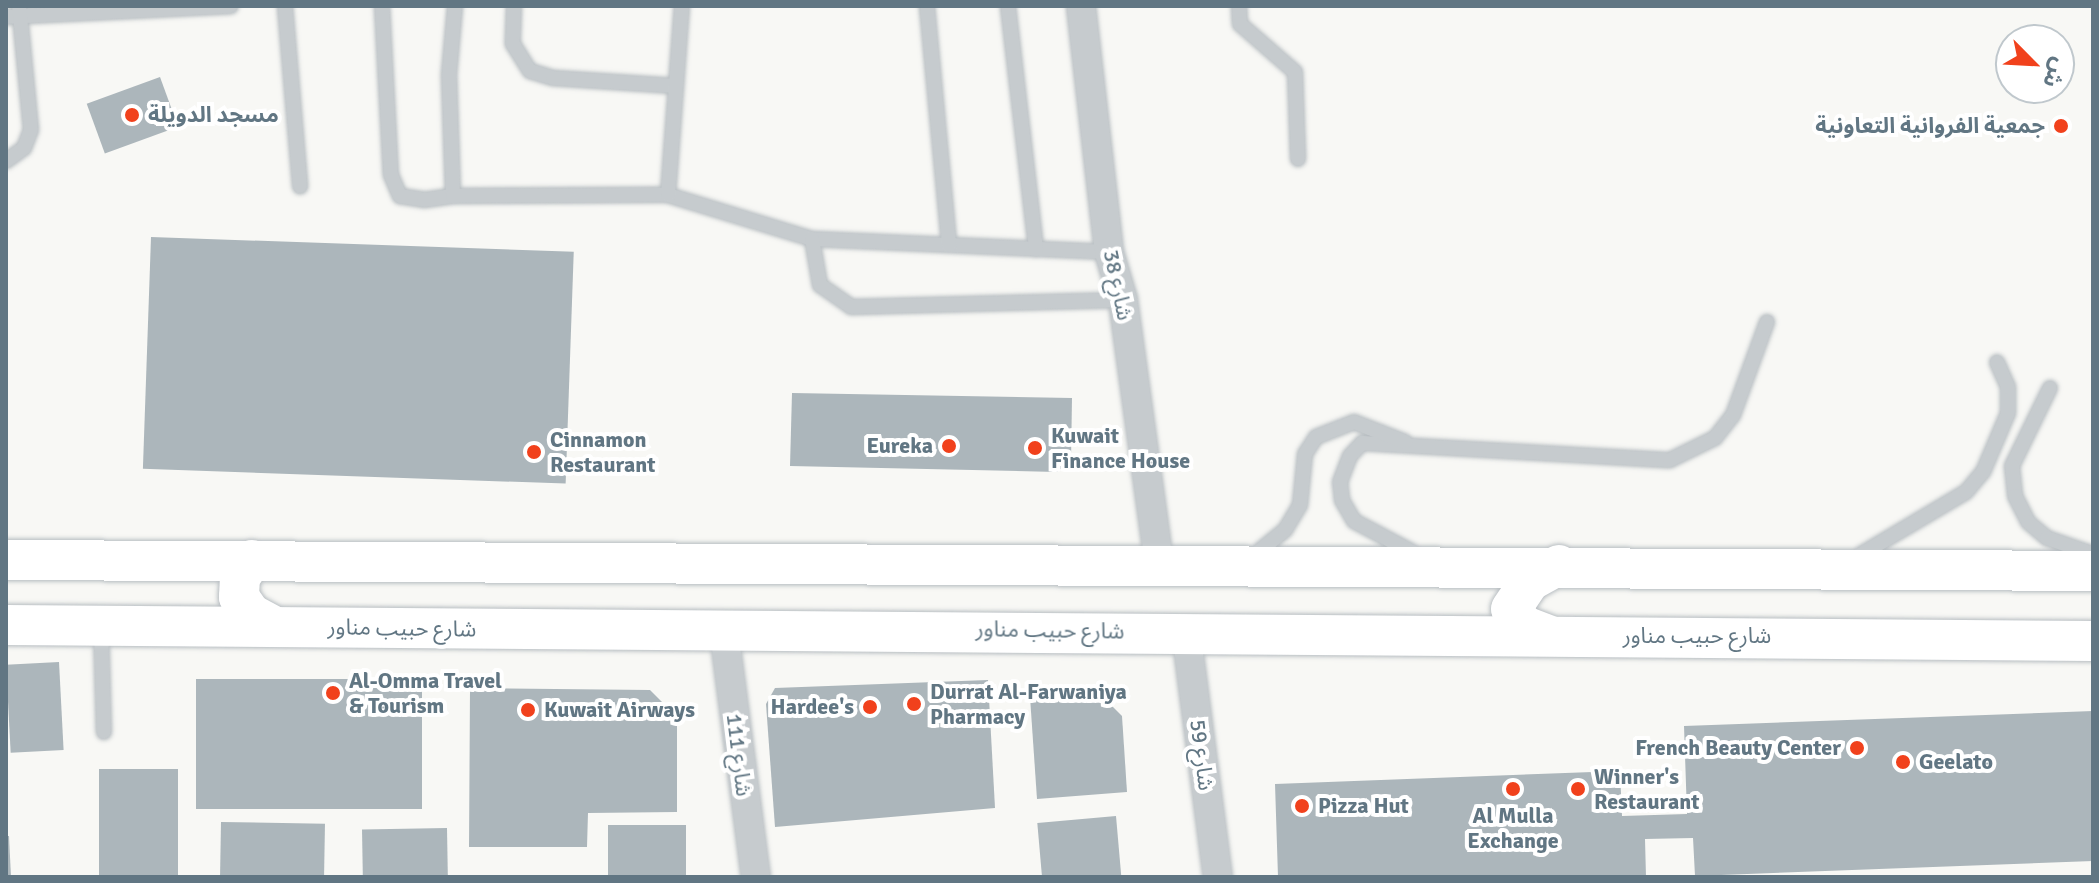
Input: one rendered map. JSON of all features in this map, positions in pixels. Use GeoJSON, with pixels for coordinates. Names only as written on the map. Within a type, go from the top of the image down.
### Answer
{"type":"FeatureCollection","features":[{"type":"Feature","properties":{"kind":"street","name":"شارع 38"},"geometry":{"type":"LineString","coordinates":[[1081,6],[1109,252],[1123,300],[1159,564]]}},
{"type":"Feature","properties":{"kind":"street"},"geometry":{"type":"LineString","coordinates":[[6,560],[1559,565],[2093,571]]}},
{"type":"Feature","properties":{"kind":"street"},"geometry":{"type":"LineString","coordinates":[[252,560],[240,577],[239,597],[251,614],[275,627]]}},
{"type":"Feature","properties":{"kind":"street"},"geometry":{"type":"LineString","coordinates":[[1548,635],[1524,626],[1511,609],[1530,581],[1559,565]]}},
{"type":"Feature","properties":{"kind":"street","name":"شارع حبيب مناور"},"geometry":{"type":"LineString","coordinates":[[6,625],[2093,641]]}},
{"type":"Feature","properties":{"kind":"street","name":"شارع 111"},"geometry":{"type":"LineString","coordinates":[[724,632],[756,877]]}},
{"type":"Feature","properties":{"kind":"street","name":"شارع 59"},"geometry":{"type":"LineString","coordinates":[[1186,632],[1218,877]]}},
{"type":"Feature","properties":{"kind":"lane"},"geometry":{"type":"LineString","coordinates":[[6,161],[24,148],[31,130],[15,14],[231,6]]}},
{"type":"Feature","properties":{"kind":"lane"},"geometry":{"type":"LineString","coordinates":[[285,6],[300,186]]}},
{"type":"Feature","properties":{"kind":"lane"},"geometry":{"type":"LineString","coordinates":[[382,6],[391,175],[400,196],[424,200],[453,196],[668,195],[812,239],[1109,252]]}},
{"type":"Feature","properties":{"kind":"lane"},"geometry":{"type":"LineString","coordinates":[[453,196],[449,75],[455,6]]}},
{"type":"Feature","properties":{"kind":"lane"},"geometry":{"type":"LineString","coordinates":[[514,6],[513,44],[530,71],[553,78],[676,86]]}},
{"type":"Feature","properties":{"kind":"lane"},"geometry":{"type":"LineString","coordinates":[[668,195],[682,6]]}},
{"type":"Feature","properties":{"kind":"lane"},"geometry":{"type":"LineString","coordinates":[[927,6],[949,245]]}},
{"type":"Feature","properties":{"kind":"lane"},"geometry":{"type":"LineString","coordinates":[[1008,6],[1036,249]]}},
{"type":"Feature","properties":{"kind":"lane"},"geometry":{"type":"LineString","coordinates":[[1239,6],[1240,24],[1295,72],[1298,159]]}},
{"type":"Feature","properties":{"kind":"lane"},"geometry":{"type":"LineString","coordinates":[[812,239],[820,285],[851,307],[1123,300]]}},
{"type":"Feature","properties":{"kind":"lane"},"geometry":{"type":"LineString","coordinates":[[1439,565],[1354,521],[1342,500],[1345,469],[1362,443],[1670,460],[1715,438],[1733,415],[1767,322]]}},
{"type":"Feature","properties":{"kind":"lane"},"geometry":{"type":"LineString","coordinates":[[1839,568],[1966,492],[1983,472],[2008,413],[2008,387],[1997,362]]}},
{"type":"Feature","properties":{"kind":"lane"},"geometry":{"type":"LineString","coordinates":[[2050,388],[2012,466],[2015,496],[2028,522],[2047,538],[2093,554]]}},
{"type":"Feature","properties":{"kind":"lane"},"geometry":{"type":"LineString","coordinates":[[1242,566],[1285,530],[1300,505],[1305,454],[1316,437],[1354,422],[1420,448]]}},
{"type":"Feature","properties":{"kind":"lane"},"geometry":{"type":"LineString","coordinates":[[101,627],[104,732]]}},
{"type":"Feature","properties":{"kind":"building","name":"مسجد الدويلة"},"geometry":{"type":"Polygon","coordinates":[[[160,77],[178,127],[105,153],[87,104],[160,77]]]}},
{"type":"Feature","properties":{"kind":"building"},"geometry":{"type":"Polygon","coordinates":[[[151,237],[574,252],[566,484],[143,469],[151,237]]]}},
{"type":"Feature","properties":{"kind":"building"},"geometry":{"type":"Polygon","coordinates":[[[792,393],[1072,398],[1071,460],[1057,472],[790,466],[792,393]]]}},
{"type":"Feature","properties":{"kind":"building"},"geometry":{"type":"Polygon","coordinates":[[[59,662],[64,750],[11,753],[6,665],[59,662]]]}},
{"type":"Feature","properties":{"kind":"building"},"geometry":{"type":"Polygon","coordinates":[[[196,679],[422,679],[422,809],[196,809],[196,679]]]}},
{"type":"Feature","properties":{"kind":"building"},"geometry":{"type":"Polygon","coordinates":[[[988,680],[995,808],[775,827],[766,704],[775,688],[988,680]]]}},
{"type":"Feature","properties":{"kind":"building"},"geometry":{"type":"Polygon","coordinates":[[[470,688],[650,690],[677,717],[677,812],[588,813],[587,847],[469,847],[470,688]]]}},
{"type":"Feature","properties":{"kind":"building"},"geometry":{"type":"Polygon","coordinates":[[[1098,692],[1122,716],[1127,792],[1037,799],[1030,697],[1098,692]]]}},
{"type":"Feature","properties":{"kind":"building"},"geometry":{"type":"Polygon","coordinates":[[[2093,711],[2093,861],[1695,876],[1693,838],[1645,839],[1646,877],[1278,877],[1275,784],[1620,771],[1622,816],[1687,814],[1684,726],[2093,711]]]}},
{"type":"Feature","properties":{"kind":"building"},"geometry":{"type":"Polygon","coordinates":[[[99,769],[178,769],[178,877],[99,877],[99,769]]]}},
{"type":"Feature","properties":{"kind":"building"},"geometry":{"type":"Polygon","coordinates":[[[1116,816],[1121,877],[1042,877],[1037,823],[1116,816]]]}},
{"type":"Feature","properties":{"kind":"building"},"geometry":{"type":"Polygon","coordinates":[[[221,822],[325,824],[324,877],[220,877],[221,822]]]}},
{"type":"Feature","properties":{"kind":"building"},"geometry":{"type":"Polygon","coordinates":[[[608,825],[686,825],[686,877],[608,877],[608,825]]]}},
{"type":"Feature","properties":{"kind":"building"},"geometry":{"type":"Polygon","coordinates":[[[447,828],[448,877],[363,877],[362,829],[447,828]]]}},
{"type":"Feature","properties":{"kind":"building"},"geometry":{"type":"Polygon","coordinates":[[[6,836],[9,836],[11,877],[6,877],[6,836]]]}},
{"type":"Feature","properties":{"kind":"place","name":"مسجد الدويلة"},"geometry":{"type":"Point","coordinates":[132,115]}},
{"type":"Feature","properties":{"kind":"place","name":"جمعية الفروانية التعاونية"},"geometry":{"type":"Point","coordinates":[2061,126]}},
{"type":"Feature","properties":{"kind":"place","name":"Eureka"},"geometry":{"type":"Point","coordinates":[949,446]}},
{"type":"Feature","properties":{"kind":"place","name":"Kuwait Finance House"},"geometry":{"type":"Point","coordinates":[1035,448]}},
{"type":"Feature","properties":{"kind":"place","name":"Cinnamon Restaurant"},"geometry":{"type":"Point","coordinates":[534,452]}},
{"type":"Feature","properties":{"kind":"place","name":"Al-Omma Travel & Tourism"},"geometry":{"type":"Point","coordinates":[333,693]}},
{"type":"Feature","properties":{"kind":"place","name":"Durrat Al-Farwaniya Pharmacy"},"geometry":{"type":"Point","coordinates":[914,704]}},
{"type":"Feature","properties":{"kind":"place","name":"Hardee's"},"geometry":{"type":"Point","coordinates":[870,707]}},
{"type":"Feature","properties":{"kind":"place","name":"Kuwait Airways"},"geometry":{"type":"Point","coordinates":[528,710]}},
{"type":"Feature","properties":{"kind":"place","name":"French Beauty Center"},"geometry":{"type":"Point","coordinates":[1857,748]}},
{"type":"Feature","properties":{"kind":"place","name":"Geelato"},"geometry":{"type":"Point","coordinates":[1903,762]}},
{"type":"Feature","properties":{"kind":"place","name":"Al Mulla Exchange"},"geometry":{"type":"Point","coordinates":[1513,789]}},
{"type":"Feature","properties":{"kind":"place","name":"Winner's Restaurant"},"geometry":{"type":"Point","coordinates":[1578,789]}},
{"type":"Feature","properties":{"kind":"place","name":"Pizza Hut"},"geometry":{"type":"Point","coordinates":[1302,806]}}]}
